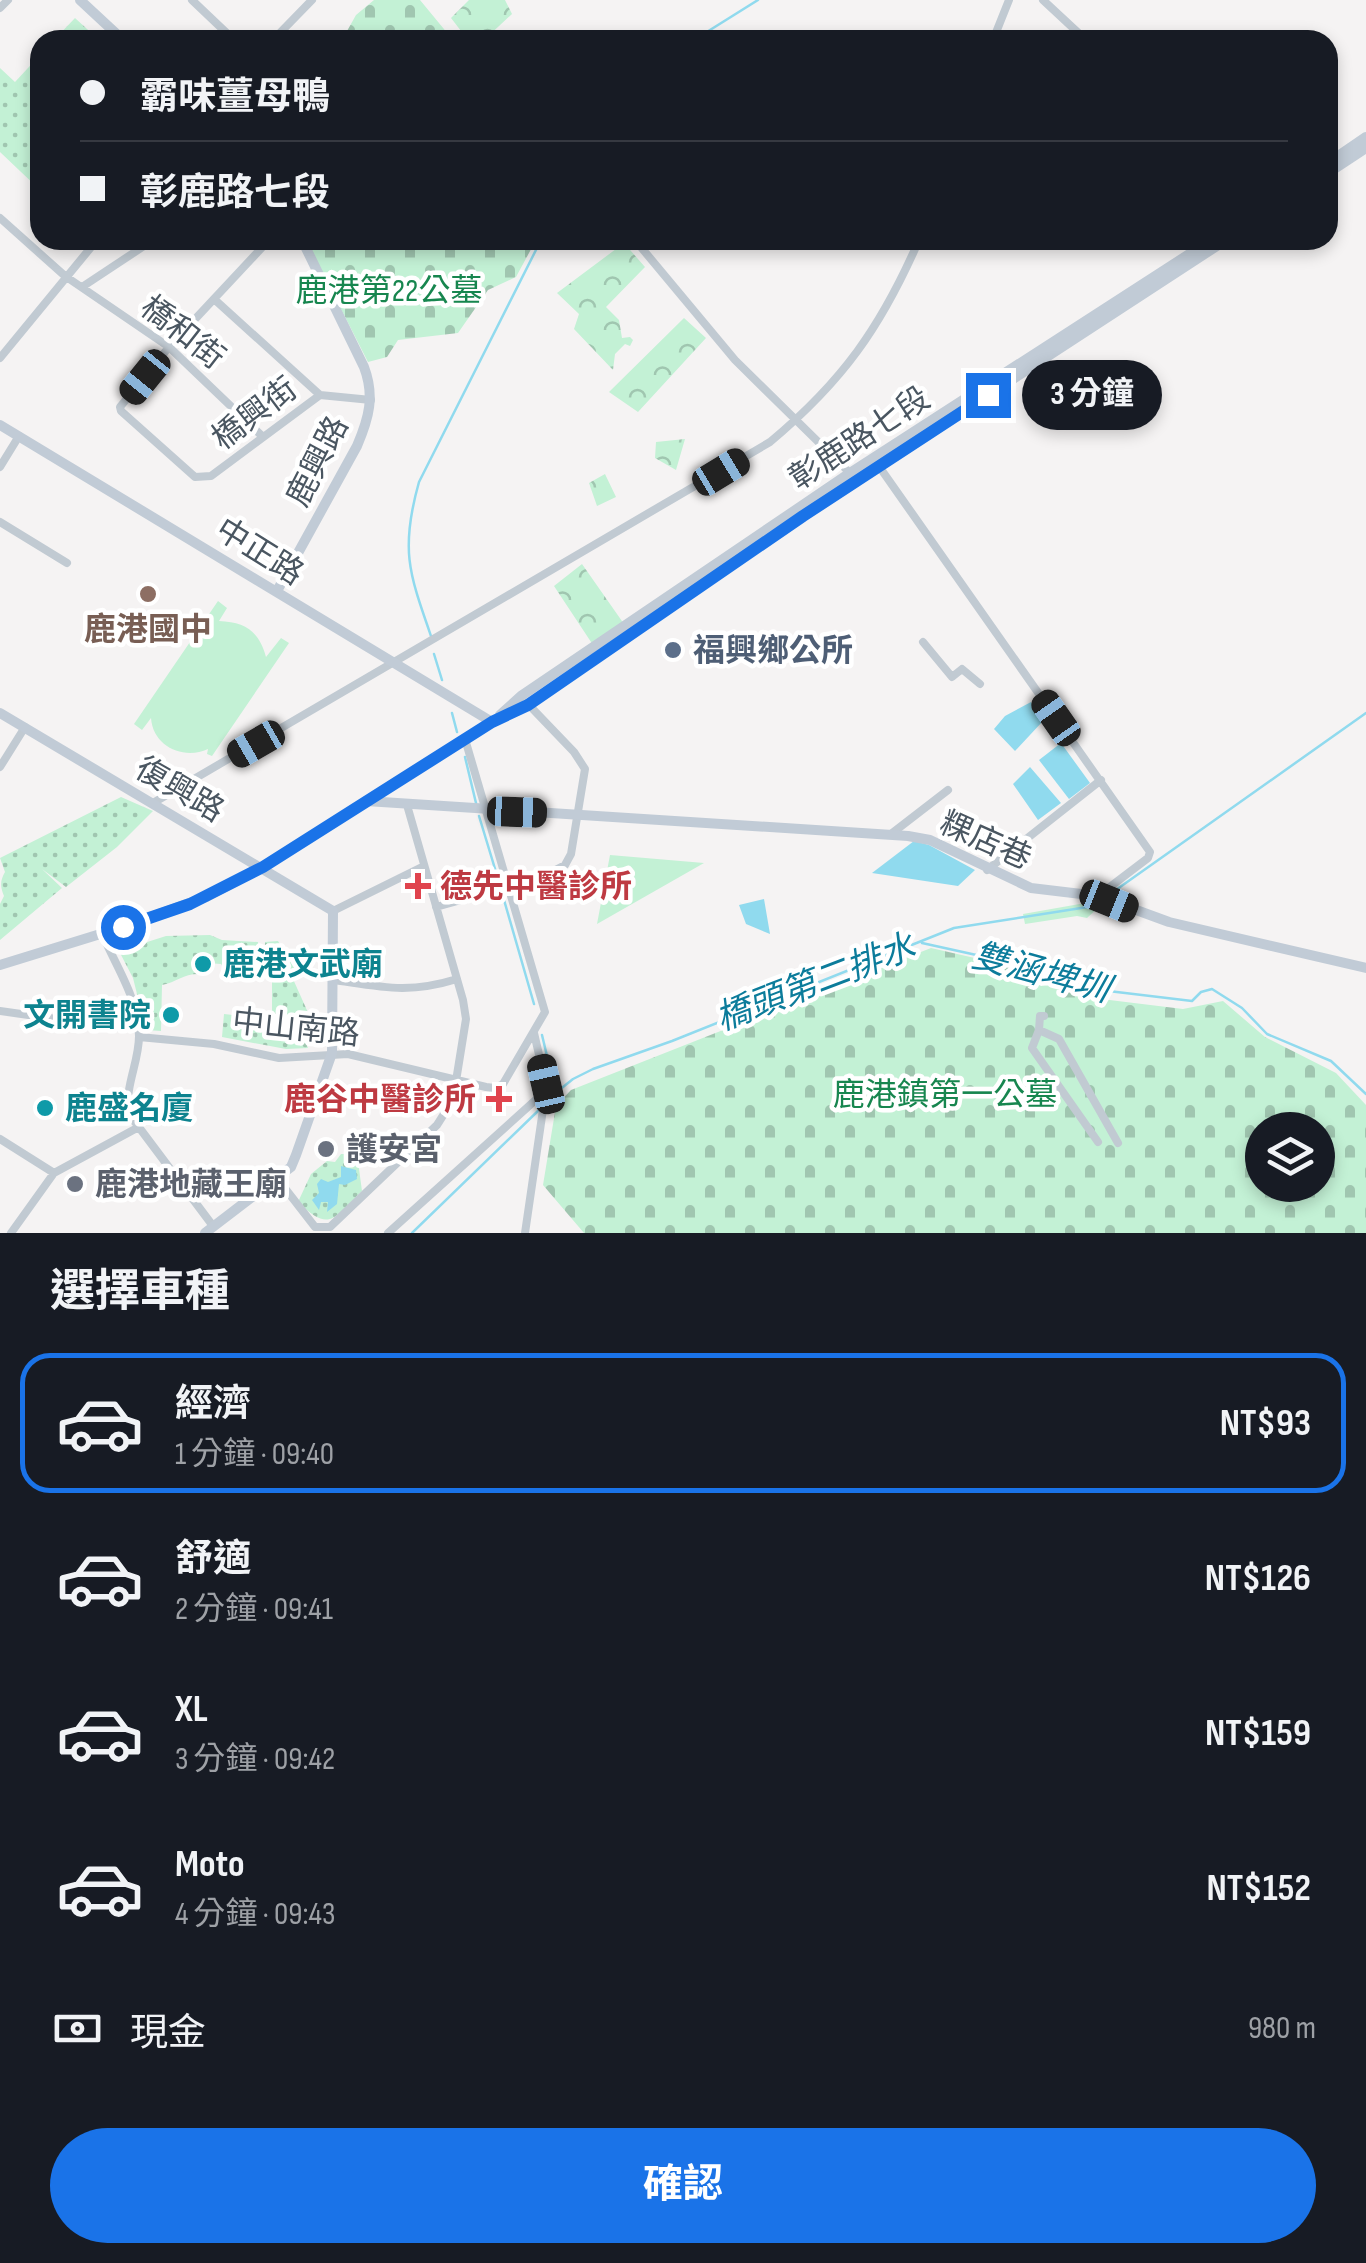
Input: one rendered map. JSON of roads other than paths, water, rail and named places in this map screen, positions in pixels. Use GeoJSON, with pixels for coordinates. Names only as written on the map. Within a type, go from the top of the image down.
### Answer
{"type":"FeatureCollection","features":[{"type":"Feature","properties":{"kind":"street"},"geometry":{"type":"LineString","coordinates":[[0,8],[8,0]]}},
{"type":"Feature","properties":{"kind":"street"},"geometry":{"type":"LineString","coordinates":[[80,0],[112,30]]}},
{"type":"Feature","properties":{"kind":"street"},"geometry":{"type":"LineString","coordinates":[[192,0],[224,30]]}},
{"type":"Feature","properties":{"kind":"street"},"geometry":{"type":"LineString","coordinates":[[283,30],[312,0]]}},
{"type":"Feature","properties":{"kind":"street"},"geometry":{"type":"LineString","coordinates":[[998,30],[1009,0]]}},
{"type":"Feature","properties":{"kind":"street"},"geometry":{"type":"LineString","coordinates":[[1043,0],[1075,30]]}},
{"type":"Feature","properties":{"kind":"street"},"geometry":{"type":"LineString","coordinates":[[1338,156],[1366,137]]}},
{"type":"Feature","properties":{"kind":"street"},"geometry":{"type":"LineString","coordinates":[[1338,167],[1366,148]]}},
{"type":"Feature","properties":{"kind":"street","name":"橋和街"},"geometry":{"type":"LineString","coordinates":[[0,218],[30,245]]}},
{"type":"Feature","properties":{"kind":"street","name":"橋和街"},"geometry":{"type":"LineString","coordinates":[[36,250],[65,276],[169,347],[262,436]]}},
{"type":"Feature","properties":{"kind":"street"},"geometry":{"type":"LineString","coordinates":[[0,358],[88,250]]}},
{"type":"Feature","properties":{"kind":"street"},"geometry":{"type":"LineString","coordinates":[[82,287],[138,250]]}},
{"type":"Feature","properties":{"kind":"street","name":"橋興街"},"geometry":{"type":"LineString","coordinates":[[260,250],[169,347],[120,407],[121,412],[195,476],[210,476],[320,395],[371,400]]}},
{"type":"Feature","properties":{"kind":"street","name":"鹿興路"},"geometry":{"type":"LineString","coordinates":[[277,591],[357,446],[367,424],[371,400],[371,384],[364,367],[307,250]]}},
{"type":"Feature","properties":{"kind":"street"},"geometry":{"type":"LineString","coordinates":[[643,250],[735,360],[854,477]]}},
{"type":"Feature","properties":{"kind":"street"},"geometry":{"type":"LineString","coordinates":[[153,803],[751,454],[797,420],[836,381],[869,338],[915,250]]}},
{"type":"Feature","properties":{"kind":"street","name":"彰鹿路七段"},"geometry":{"type":"LineString","coordinates":[[0,965],[190,904],[263,867],[492,722],[1196,250]]}},
{"type":"Feature","properties":{"kind":"street","name":"彰鹿路七段"},"geometry":{"type":"LineString","coordinates":[[876,462],[1210,250]]}},
{"type":"Feature","properties":{"kind":"street"},"geometry":{"type":"LineString","coordinates":[[214,299],[320,395]]}},
{"type":"Feature","properties":{"kind":"street"},"geometry":{"type":"LineString","coordinates":[[0,340],[10,346]]}},
{"type":"Feature","properties":{"kind":"street","name":"中正路"},"geometry":{"type":"LineString","coordinates":[[0,425],[492,722]]}},
{"type":"Feature","properties":{"kind":"street"},"geometry":{"type":"LineString","coordinates":[[0,467],[18,436]]}},
{"type":"Feature","properties":{"kind":"street"},"geometry":{"type":"LineString","coordinates":[[876,462],[1150,852],[1148,858],[1098,896]]}},
{"type":"Feature","properties":{"kind":"street"},"geometry":{"type":"LineString","coordinates":[[0,522],[67,563]]}},
{"type":"Feature","properties":{"kind":"street"},"geometry":{"type":"LineString","coordinates":[[923,642],[952,677],[962,670],[980,684]]}},
{"type":"Feature","properties":{"kind":"street"},"geometry":{"type":"LineString","coordinates":[[436,907],[540,878],[565,865],[571,854],[585,769],[525,700]]}},
{"type":"Feature","properties":{"kind":"street","name":"復興路"},"geometry":{"type":"LineString","coordinates":[[0,713],[333,911]]}},
{"type":"Feature","properties":{"kind":"street"},"geometry":{"type":"LineString","coordinates":[[0,767],[24,727]]}},
{"type":"Feature","properties":{"kind":"street"},"geometry":{"type":"LineString","coordinates":[[465,738],[546,1012],[534,1031],[546,1084],[525,1233]]}},
{"type":"Feature","properties":{"kind":"street"},"geometry":{"type":"LineString","coordinates":[[986,870],[1101,780]]}},
{"type":"Feature","properties":{"kind":"street"},"geometry":{"type":"LineString","coordinates":[[277,1178],[314,1227],[330,1227],[437,1125],[451,1103],[466,1019],[458,979],[399,781]]}},
{"type":"Feature","properties":{"kind":"street"},"geometry":{"type":"LineString","coordinates":[[891,834],[948,790]]}},
{"type":"Feature","properties":{"kind":"street","name":"粿店巷"},"geometry":{"type":"LineString","coordinates":[[366,801],[891,834],[930,840],[1030,888],[1098,896],[1169,922],[1366,968]]}},
{"type":"Feature","properties":{"kind":"street"},"geometry":{"type":"LineString","coordinates":[[102,934],[124,978],[139,1037],[127,1104],[137,1128],[212,1231],[290,1167],[332,1054],[333,911],[424,866]]}},
{"type":"Feature","properties":{"kind":"street"},"geometry":{"type":"LineString","coordinates":[[334,980],[407,990],[458,979]]}},
{"type":"Feature","properties":{"kind":"street"},"geometry":{"type":"LineString","coordinates":[[0,1011],[120,1028],[137,1026]]}},
{"type":"Feature","properties":{"kind":"street"},"geometry":{"type":"LineString","coordinates":[[1040,1016],[1032,1048],[1098,1142]]}},
{"type":"Feature","properties":{"kind":"street"},"geometry":{"type":"LineString","coordinates":[[1039,1030],[1059,1038],[1118,1143]]}},
{"type":"Feature","properties":{"kind":"street","name":"中山南路"},"geometry":{"type":"LineString","coordinates":[[139,1037],[214,1044],[279,1058],[348,1054],[496,1088],[503,1084],[534,1031]]}},
{"type":"Feature","properties":{"kind":"street"},"geometry":{"type":"LineString","coordinates":[[388,1233],[534,1103],[546,1084]]}},
{"type":"Feature","properties":{"kind":"street"},"geometry":{"type":"LineString","coordinates":[[11,1233],[54,1172],[137,1128]]}},
{"type":"Feature","properties":{"kind":"street"},"geometry":{"type":"LineString","coordinates":[[0,1139],[54,1172]]}},
{"type":"Feature","properties":{"kind":"water"},"geometry":{"type":"Polygon","coordinates":[[[1031,702],[1043,721],[1015,751],[994,729],[1005,716],[1031,702]]]}},
{"type":"Feature","properties":{"kind":"water"},"geometry":{"type":"Polygon","coordinates":[[[1061,743],[1090,783],[1069,799],[1039,760],[1061,743]]]}},
{"type":"Feature","properties":{"kind":"water"},"geometry":{"type":"Polygon","coordinates":[[[1030,767],[1061,803],[1038,820],[1013,784],[1030,767]]]}},
{"type":"Feature","properties":{"kind":"water"},"geometry":{"type":"Polygon","coordinates":[[[914,841],[975,870],[958,886],[872,873],[914,841]]]}},
{"type":"Feature","properties":{"kind":"water"},"geometry":{"type":"Polygon","coordinates":[[[764,899],[770,934],[746,924],[739,905],[764,899]]]}},
{"type":"Feature","properties":{"kind":"water"},"geometry":{"type":"Polygon","coordinates":[[[341,1166],[356,1170],[357,1179],[339,1184],[337,1204],[327,1212],[328,1202],[321,1202],[319,1210],[312,1200],[319,1193],[317,1184],[321,1179],[328,1182],[341,1177],[341,1166]]]}},
{"type":"Feature","properties":{"kind":"waterway"},"geometry":{"type":"LineString","coordinates":[[710,30],[758,0]]}},
{"type":"Feature","properties":{"kind":"waterway"},"geometry":{"type":"LineString","coordinates":[[431,636],[410,560],[410,525],[419,482],[536,250]]}},
{"type":"Feature","properties":{"kind":"waterway"},"geometry":{"type":"LineString","coordinates":[[434,654],[442,680]]}},
{"type":"Feature","properties":{"kind":"waterway"},"geometry":{"type":"LineString","coordinates":[[452,713],[457,732]]}},
{"type":"Feature","properties":{"kind":"waterway","name":"橋頭第二排水"},"geometry":{"type":"LineString","coordinates":[[1113,892],[1366,713]]}},
{"type":"Feature","properties":{"kind":"waterway"},"geometry":{"type":"LineString","coordinates":[[465,757],[476,803]]}},
{"type":"Feature","properties":{"kind":"waterway"},"geometry":{"type":"LineString","coordinates":[[479,816],[499,882]]}},
{"type":"Feature","properties":{"kind":"waterway"},"geometry":{"type":"LineString","coordinates":[[502,893],[534,1004]]}},
{"type":"Feature","properties":{"kind":"waterway","name":"橋頭第二排水"},"geometry":{"type":"LineString","coordinates":[[548,1099],[593,1069],[954,928],[1094,906]]}},
{"type":"Feature","properties":{"kind":"waterway","name":"雙涵埤圳"},"geometry":{"type":"LineString","coordinates":[[922,943],[1010,959],[1031,973],[1075,987],[1192,1001],[1201,992],[1212,989],[1242,1008],[1267,1034],[1331,1061],[1366,1094]]}},
{"type":"Feature","properties":{"kind":"waterway"},"geometry":{"type":"LineString","coordinates":[[542,1035],[552,1077]]}},
{"type":"Feature","properties":{"kind":"waterway"},"geometry":{"type":"LineString","coordinates":[[412,1233],[540,1109]]}},
{"type":"Feature","properties":{"kind":"place","name":"鹿港國中"},"geometry":{"type":"Point","coordinates":[148,594]}},
{"type":"Feature","properties":{"kind":"place","name":"福興鄉公所"},"geometry":{"type":"Point","coordinates":[673,650]}},
{"type":"Feature","properties":{"kind":"place","name":"德先中醫診所"},"geometry":{"type":"Point","coordinates":[418,886]}},
{"type":"Feature","properties":{"kind":"place","name":"鹿港文武廟"},"geometry":{"type":"Point","coordinates":[203,964]}},
{"type":"Feature","properties":{"kind":"place","name":"文開書院"},"geometry":{"type":"Point","coordinates":[171,1015]}},
{"type":"Feature","properties":{"kind":"place","name":"鹿谷中醫診所"},"geometry":{"type":"Point","coordinates":[499,1099]}},
{"type":"Feature","properties":{"kind":"place","name":"鹿盛名廈"},"geometry":{"type":"Point","coordinates":[45,1108]}},
{"type":"Feature","properties":{"kind":"place","name":"護安宮"},"geometry":{"type":"Point","coordinates":[326,1149]}},
{"type":"Feature","properties":{"kind":"place","name":"鹿港地藏王廟"},"geometry":{"type":"Point","coordinates":[75,1184]}},
{"type":"Feature","properties":{"kind":"park label","name":"鹿港第22公墓"},"geometry":{"type":"Point","coordinates":[389,290]}},
{"type":"Feature","properties":{"kind":"park label","name":"鹿港鎮第一公墓"},"geometry":{"type":"Point","coordinates":[945,1094]}}]}
